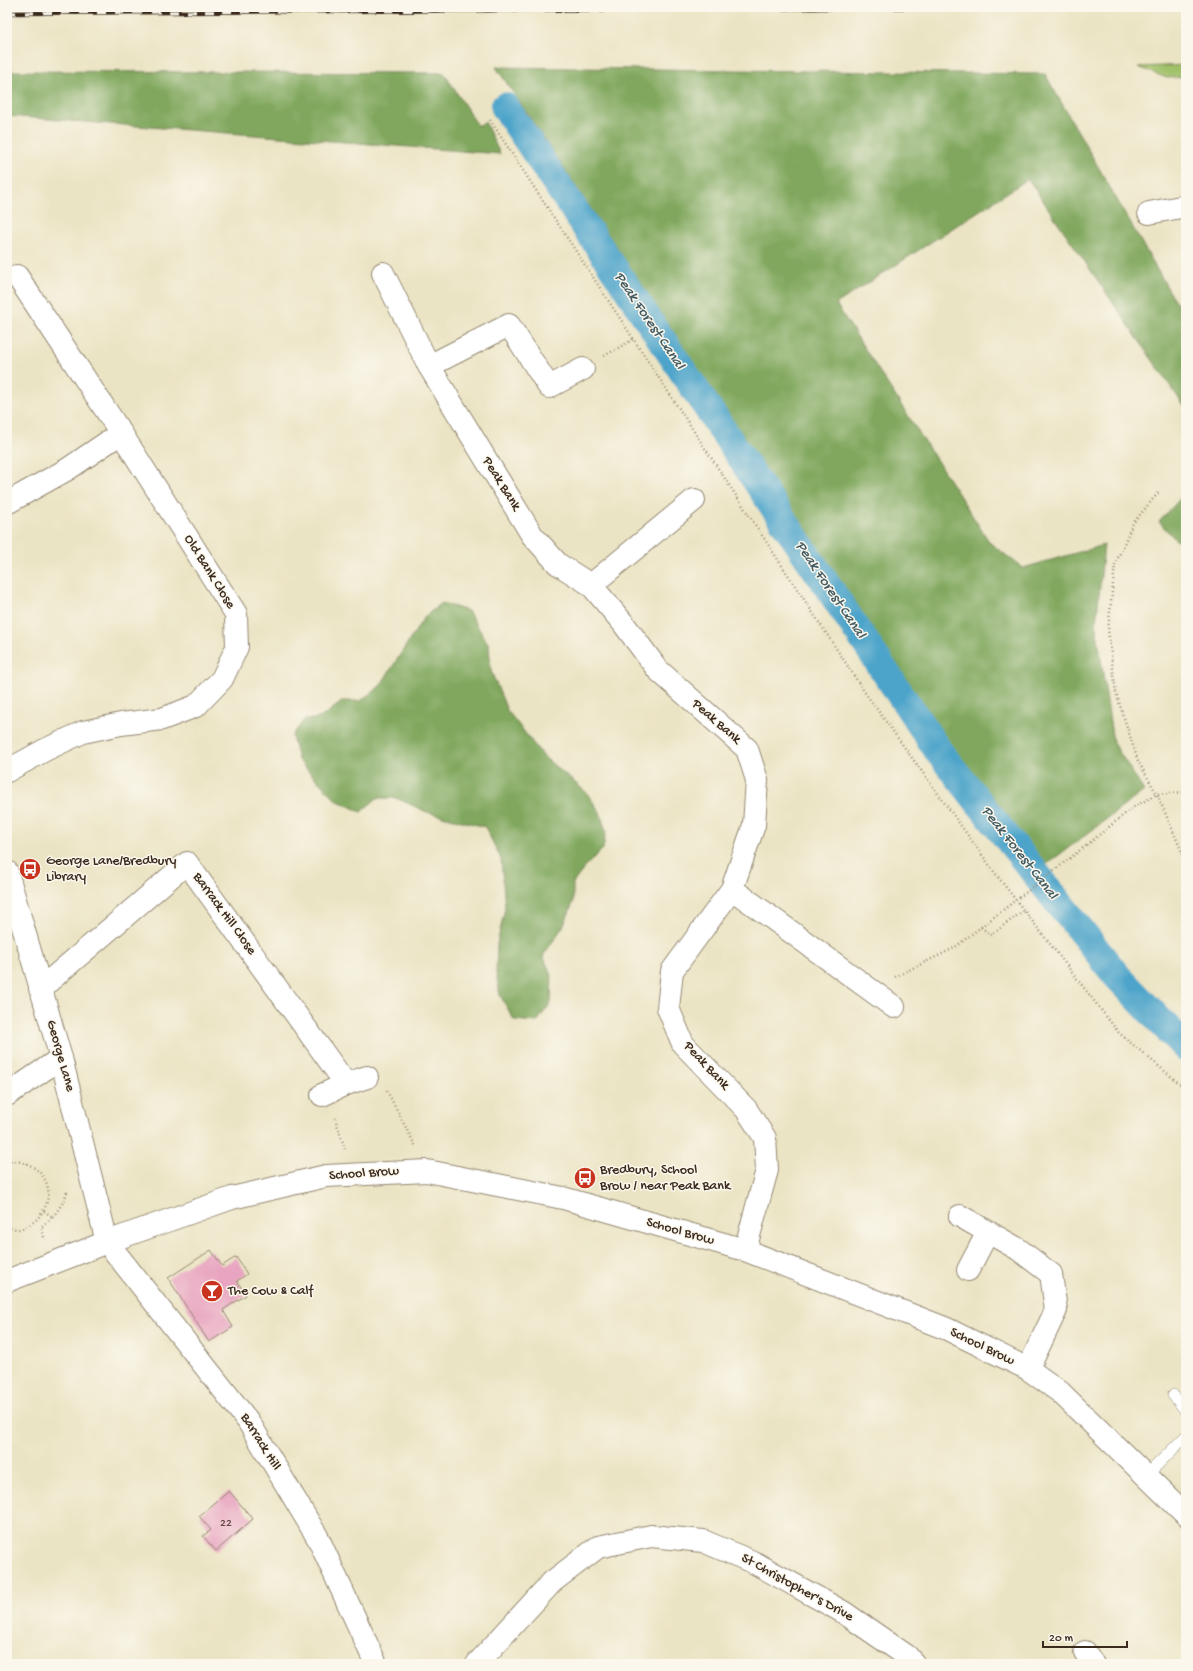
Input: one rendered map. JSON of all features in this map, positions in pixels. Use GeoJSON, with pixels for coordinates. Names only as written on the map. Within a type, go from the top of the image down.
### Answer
{"type":"FeatureCollection","features":[{"type":"Feature","properties":{"kind":"street"},"geometry":{"type":"LineString","coordinates":[[1150,213],[1186,206]]}},
{"type":"Feature","properties":{"kind":"street","name":"Peak Bank"},"geometry":{"type":"LineString","coordinates":[[383,273],[429,366],[532,535],[558,564],[590,586],[623,623],[658,670],[747,749],[757,780],[754,825],[732,889],[672,971],[668,1008],[683,1044],[746,1109],[765,1138],[767,1170],[745,1250]]}},
{"type":"Feature","properties":{"kind":"street","name":"Old Bank Close"},"geometry":{"type":"LineString","coordinates":[[7,771],[44,750],[83,732],[121,724],[162,719],[196,706],[222,680],[237,647],[236,614],[121,433],[17,276]]}},
{"type":"Feature","properties":{"kind":"street"},"geometry":{"type":"LineString","coordinates":[[429,366],[509,325],[548,387],[583,369]]}},
{"type":"Feature","properties":{"kind":"street"},"geometry":{"type":"LineString","coordinates":[[7,503],[68,469],[121,433]]}},
{"type":"Feature","properties":{"kind":"street"},"geometry":{"type":"LineString","coordinates":[[590,586],[694,500]]}},
{"type":"Feature","properties":{"kind":"street","name":"Barrack Hill Close"},"geometry":{"type":"LineString","coordinates":[[40,989],[187,863],[346,1084]]}},
{"type":"Feature","properties":{"kind":"street","name":"George Lane"},"geometry":{"type":"LineString","coordinates":[[7,872],[61,1058],[108,1242]]}},
{"type":"Feature","properties":{"kind":"street"},"geometry":{"type":"LineString","coordinates":[[732,889],[894,1007]]}},
{"type":"Feature","properties":{"kind":"street"},"geometry":{"type":"LineString","coordinates":[[7,1095],[61,1058]]}},
{"type":"Feature","properties":{"kind":"street"},"geometry":{"type":"LineString","coordinates":[[322,1096],[346,1084],[367,1077]]}},
{"type":"Feature","properties":{"kind":"street","name":"School Brow"},"geometry":{"type":"LineString","coordinates":[[7,1281],[108,1242],[232,1198],[326,1176],[427,1171],[563,1198],[745,1250],[947,1330],[1028,1369],[1060,1392],[1186,1515]]}},
{"type":"Feature","properties":{"kind":"street"},"geometry":{"type":"LineString","coordinates":[[960,1216],[1018,1249],[1051,1274],[1056,1310],[1028,1369]]}},
{"type":"Feature","properties":{"kind":"street"},"geometry":{"type":"LineString","coordinates":[[968,1270],[988,1232]]}},
{"type":"Feature","properties":{"kind":"street","name":"Barrack Hill"},"geometry":{"type":"LineString","coordinates":[[108,1242],[248,1421],[318,1538],[376,1664]]}},
{"type":"Feature","properties":{"kind":"street","name":"St Christopher's Drive"},"geometry":{"type":"LineString","coordinates":[[477,1664],[552,1582],[598,1547],[651,1536],[703,1541],[756,1563],[843,1612],[907,1656],[914,1664]]}},
{"type":"Feature","properties":{"kind":"lane"},"geometry":{"type":"LineString","coordinates":[[1173,1395],[1186,1411]]}},
{"type":"Feature","properties":{"kind":"lane"},"geometry":{"type":"LineString","coordinates":[[1146,1476],[1186,1436]]}},
{"type":"Feature","properties":{"kind":"path"},"geometry":{"type":"LineString","coordinates":[[490,120],[866,694],[1023,911],[1119,1033],[1186,1089]]}},
{"type":"Feature","properties":{"kind":"path"},"geometry":{"type":"LineString","coordinates":[[583,369],[634,339]]}},
{"type":"Feature","properties":{"kind":"path"},"geometry":{"type":"LineString","coordinates":[[1158,493],[1133,523],[1115,565],[1108,630],[1116,693],[1138,761],[1157,794],[1186,861]]}},
{"type":"Feature","properties":{"kind":"path"},"geometry":{"type":"LineString","coordinates":[[869,989],[954,948],[1087,845],[1132,808],[1157,794],[1186,792]]}},
{"type":"Feature","properties":{"kind":"path"},"geometry":{"type":"LineString","coordinates":[[981,927],[991,935],[1023,911]]}},
{"type":"Feature","properties":{"kind":"path"},"geometry":{"type":"LineString","coordinates":[[367,1077],[378,1075],[404,1121],[427,1171]]}},
{"type":"Feature","properties":{"kind":"path"},"geometry":{"type":"LineString","coordinates":[[346,1084],[331,1104],[352,1175]]}},
{"type":"Feature","properties":{"kind":"path"},"geometry":{"type":"LineString","coordinates":[[7,1162],[12,1161],[26,1163],[36,1169],[45,1179],[49,1195],[44,1211],[33,1223],[21,1229],[7,1228]]}},
{"type":"Feature","properties":{"kind":"path"},"geometry":{"type":"LineString","coordinates":[[44,1211],[53,1217],[41,1227],[52,1263]]}},
{"type":"Feature","properties":{"kind":"green space"},"geometry":{"type":"Polygon","coordinates":[[[1186,65],[1186,77],[1167,78],[1138,67],[1186,65]]]}},
{"type":"Feature","properties":{"kind":"green space"},"geometry":{"type":"Polygon","coordinates":[[[496,67],[1045,74],[1175,301],[1186,316],[1186,409],[1028,179],[836,304],[990,543],[1023,568],[1104,545],[1096,625],[1113,742],[1144,791],[1043,867],[946,741],[496,67]]]}},
{"type":"Feature","properties":{"kind":"green space"},"geometry":{"type":"Polygon","coordinates":[[[7,71],[444,73],[478,126],[485,122],[500,154],[7,116],[7,71]]]}},
{"type":"Feature","properties":{"kind":"green space"},"geometry":{"type":"Polygon","coordinates":[[[1186,492],[1186,535],[1177,541],[1159,522],[1186,492]]]}},
{"type":"Feature","properties":{"kind":"green space"},"geometry":{"type":"Polygon","coordinates":[[[442,603],[468,611],[489,645],[491,671],[507,710],[544,757],[586,792],[600,812],[606,832],[603,849],[586,866],[573,883],[573,903],[564,925],[543,956],[552,976],[551,1003],[537,1022],[514,1020],[500,995],[496,973],[497,944],[505,908],[501,859],[485,827],[427,812],[396,798],[377,798],[361,812],[336,800],[298,760],[292,736],[304,720],[320,718],[343,701],[360,701],[380,686],[425,616],[442,603]]]}},
{"type":"Feature","properties":{"kind":"building"},"geometry":{"type":"Polygon","coordinates":[[[211,1250],[222,1266],[236,1257],[247,1274],[237,1281],[246,1295],[223,1310],[233,1327],[209,1342],[168,1278],[211,1250]]]}},
{"type":"Feature","properties":{"kind":"building"},"geometry":{"type":"Polygon","coordinates":[[[229,1491],[253,1519],[216,1551],[203,1536],[211,1530],[199,1516],[229,1491]]]}},
{"type":"Feature","properties":{"kind":"waterway","name":"Peak Forest Canal"},"geometry":{"type":"LineString","coordinates":[[505,107],[939,752],[1116,975],[1186,1048]]}},
{"type":"Feature","properties":{"kind":"railway"},"geometry":{"type":"LineString","coordinates":[[7,13],[985,7]]}},
{"type":"Feature","properties":{"kind":"place","name":"George Lane/Bredbury Library"},"geometry":{"type":"Point","coordinates":[30,869]}},
{"type":"Feature","properties":{"kind":"place","name":"Bredbury, School Brow / near Peak Bank"},"geometry":{"type":"Point","coordinates":[585,1178]}},
{"type":"Feature","properties":{"kind":"place","name":"The Cow & Calf"},"geometry":{"type":"Point","coordinates":[212,1291]}}]}
